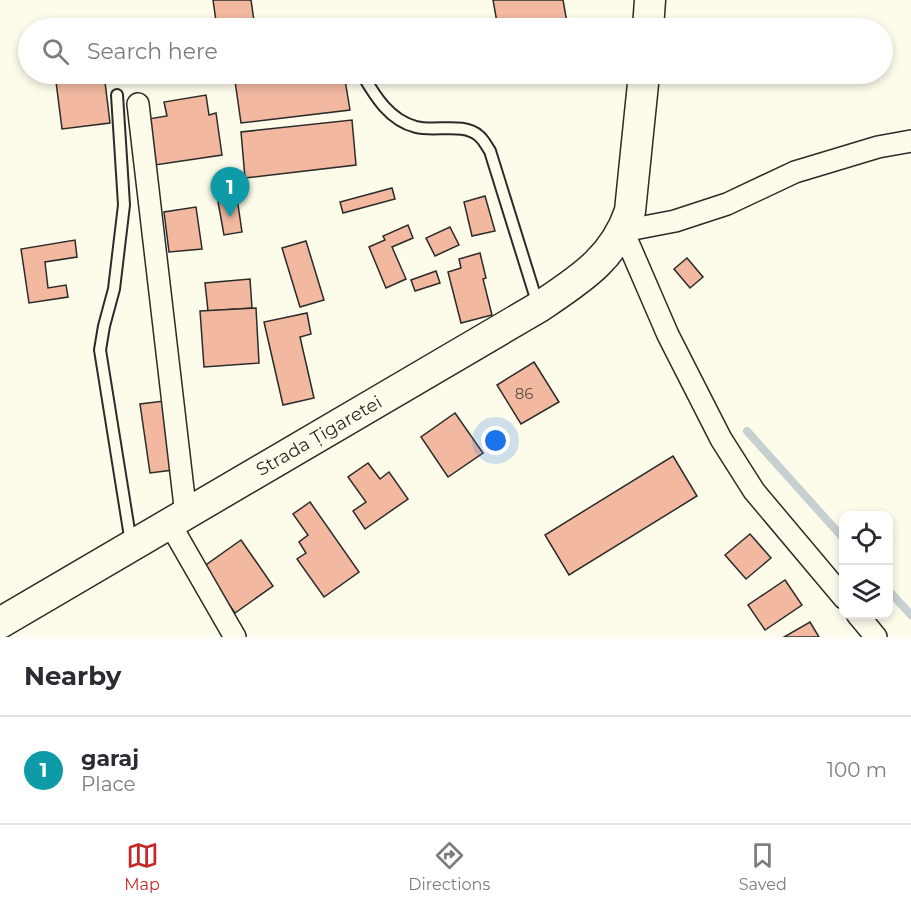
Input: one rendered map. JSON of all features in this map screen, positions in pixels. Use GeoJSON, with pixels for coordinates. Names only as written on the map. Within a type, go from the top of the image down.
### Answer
{"type":"FeatureCollection","features":[{"type":"Feature","properties":{"kind":"main road"},"geometry":{"type":"LineString","coordinates":[[649,18],[650,0]]}},
{"type":"Feature","properties":{"kind":"main road"},"geometry":{"type":"LineString","coordinates":[[624,231],[633,192],[643,84]]}},
{"type":"Feature","properties":{"kind":"main road","name":"Strada Țigaretei"},"geometry":{"type":"LineString","coordinates":[[0,623],[539,307],[585,276],[606,256],[624,231]]}},
{"type":"Feature","properties":{"kind":"street"},"geometry":{"type":"LineString","coordinates":[[138,104],[178,519],[235,637]]}},
{"type":"Feature","properties":{"kind":"street"},"geometry":{"type":"LineString","coordinates":[[839,593],[754,491],[721,439],[668,335],[624,231],[675,221],[727,204],[795,172],[878,147],[911,141]]}},
{"type":"Feature","properties":{"kind":"street"},"geometry":{"type":"LineString","coordinates":[[860,619],[876,637]]}},
{"type":"Feature","properties":{"kind":"lane"},"geometry":{"type":"LineString","coordinates":[[368,84],[378,101],[397,118],[416,127],[442,130],[465,129],[479,135],[490,151],[539,307]]}},
{"type":"Feature","properties":{"kind":"lane"},"geometry":{"type":"LineString","coordinates":[[117,95],[124,205],[114,289],[100,350],[131,546]]}},
{"type":"Feature","properties":{"kind":"building"},"geometry":{"type":"Polygon","coordinates":[[[213,0],[251,0],[254,18],[216,18],[213,0]]]}},
{"type":"Feature","properties":{"kind":"building"},"geometry":{"type":"Polygon","coordinates":[[[493,0],[563,0],[566,18],[496,18],[493,0]]]}},
{"type":"Feature","properties":{"kind":"building"},"geometry":{"type":"Polygon","coordinates":[[[56,84],[105,84],[110,123],[62,129],[56,84]]]}},
{"type":"Feature","properties":{"kind":"building"},"geometry":{"type":"Polygon","coordinates":[[[235,84],[346,84],[350,110],[241,123],[235,84]]]}},
{"type":"Feature","properties":{"kind":"building"},"geometry":{"type":"Polygon","coordinates":[[[206,95],[209,115],[216,113],[222,155],[155,165],[148,119],[167,116],[164,102],[206,95]]]}},
{"type":"Feature","properties":{"kind":"building"},"geometry":{"type":"Polygon","coordinates":[[[352,120],[356,165],[245,178],[241,132],[352,120]]]}},
{"type":"Feature","properties":{"kind":"building"},"geometry":{"type":"Polygon","coordinates":[[[392,188],[395,199],[343,213],[340,202],[392,188]]]}},
{"type":"Feature","properties":{"kind":"building"},"geometry":{"type":"Polygon","coordinates":[[[485,196],[495,231],[472,236],[464,202],[485,196]]]}},
{"type":"Feature","properties":{"kind":"building"},"geometry":{"type":"Polygon","coordinates":[[[237,198],[242,232],[224,235],[218,202],[237,198]]]}},
{"type":"Feature","properties":{"kind":"building"},"geometry":{"type":"Polygon","coordinates":[[[196,207],[202,249],[169,252],[164,212],[196,207]]]}},
{"type":"Feature","properties":{"kind":"building"},"geometry":{"type":"Polygon","coordinates":[[[408,225],[413,238],[392,247],[406,279],[386,288],[369,247],[385,240],[383,236],[408,225]]]}},
{"type":"Feature","properties":{"kind":"building"},"geometry":{"type":"Polygon","coordinates":[[[450,227],[459,245],[435,256],[426,238],[450,227]]]}},
{"type":"Feature","properties":{"kind":"building"},"geometry":{"type":"Polygon","coordinates":[[[75,240],[77,257],[45,262],[48,288],[66,285],[68,297],[29,303],[21,249],[75,240]]]}},
{"type":"Feature","properties":{"kind":"building"},"geometry":{"type":"Polygon","coordinates":[[[306,241],[324,300],[300,307],[282,248],[306,241]]]}},
{"type":"Feature","properties":{"kind":"building"},"geometry":{"type":"Polygon","coordinates":[[[480,253],[486,278],[483,279],[492,315],[461,323],[448,272],[461,268],[459,259],[480,253]]]}},
{"type":"Feature","properties":{"kind":"building"},"geometry":{"type":"Polygon","coordinates":[[[687,258],[703,277],[690,288],[674,269],[687,258]]]}},
{"type":"Feature","properties":{"kind":"building"},"geometry":{"type":"Polygon","coordinates":[[[436,271],[440,283],[415,291],[411,280],[436,271]]]}},
{"type":"Feature","properties":{"kind":"building"},"geometry":{"type":"Polygon","coordinates":[[[250,279],[252,308],[208,311],[205,283],[250,279]]]}},
{"type":"Feature","properties":{"kind":"building"},"geometry":{"type":"Polygon","coordinates":[[[256,308],[259,363],[204,367],[200,311],[256,308]]]}},
{"type":"Feature","properties":{"kind":"building"},"geometry":{"type":"Polygon","coordinates":[[[307,313],[311,334],[300,337],[314,398],[283,405],[264,322],[307,313]]]}},
{"type":"Feature","properties":{"kind":"building"},"geometry":{"type":"Polygon","coordinates":[[[534,362],[559,402],[521,424],[497,385],[534,362]]]}},
{"type":"Feature","properties":{"kind":"building"},"geometry":{"type":"Polygon","coordinates":[[[164,401],[173,470],[150,473],[140,404],[164,401]]]}},
{"type":"Feature","properties":{"kind":"building"},"geometry":{"type":"Polygon","coordinates":[[[455,413],[483,453],[448,477],[421,437],[455,413]]]}},
{"type":"Feature","properties":{"kind":"building"},"geometry":{"type":"Polygon","coordinates":[[[673,456],[697,496],[569,575],[545,535],[673,456]]]}},
{"type":"Feature","properties":{"kind":"building"},"geometry":{"type":"Polygon","coordinates":[[[368,463],[380,479],[389,472],[408,499],[365,529],[353,511],[366,502],[348,477],[368,463]]]}},
{"type":"Feature","properties":{"kind":"building"},"geometry":{"type":"Polygon","coordinates":[[[310,502],[359,572],[324,597],[297,559],[306,553],[299,542],[308,535],[293,514],[310,502]]]}},
{"type":"Feature","properties":{"kind":"building"},"geometry":{"type":"Polygon","coordinates":[[[750,534],[771,558],[746,579],[725,555],[750,534]]]}},
{"type":"Feature","properties":{"kind":"building"},"geometry":{"type":"Polygon","coordinates":[[[241,540],[273,586],[235,613],[203,567],[241,540]]]}},
{"type":"Feature","properties":{"kind":"building"},"geometry":{"type":"Polygon","coordinates":[[[785,580],[802,605],[765,630],[748,605],[785,580]]]}},
{"type":"Feature","properties":{"kind":"building"},"geometry":{"type":"Polygon","coordinates":[[[810,622],[819,637],[784,637],[810,622]]]}},
{"type":"Feature","properties":{"kind":"waterway"},"geometry":{"type":"LineString","coordinates":[[747,431],[839,533]]}},
{"type":"Feature","properties":{"kind":"waterway"},"geometry":{"type":"LineString","coordinates":[[893,595],[911,615]]}},
{"type":"Feature","properties":{"kind":"place","name":"garaj"},"geometry":{"type":"Point","coordinates":[230,217]}}]}
